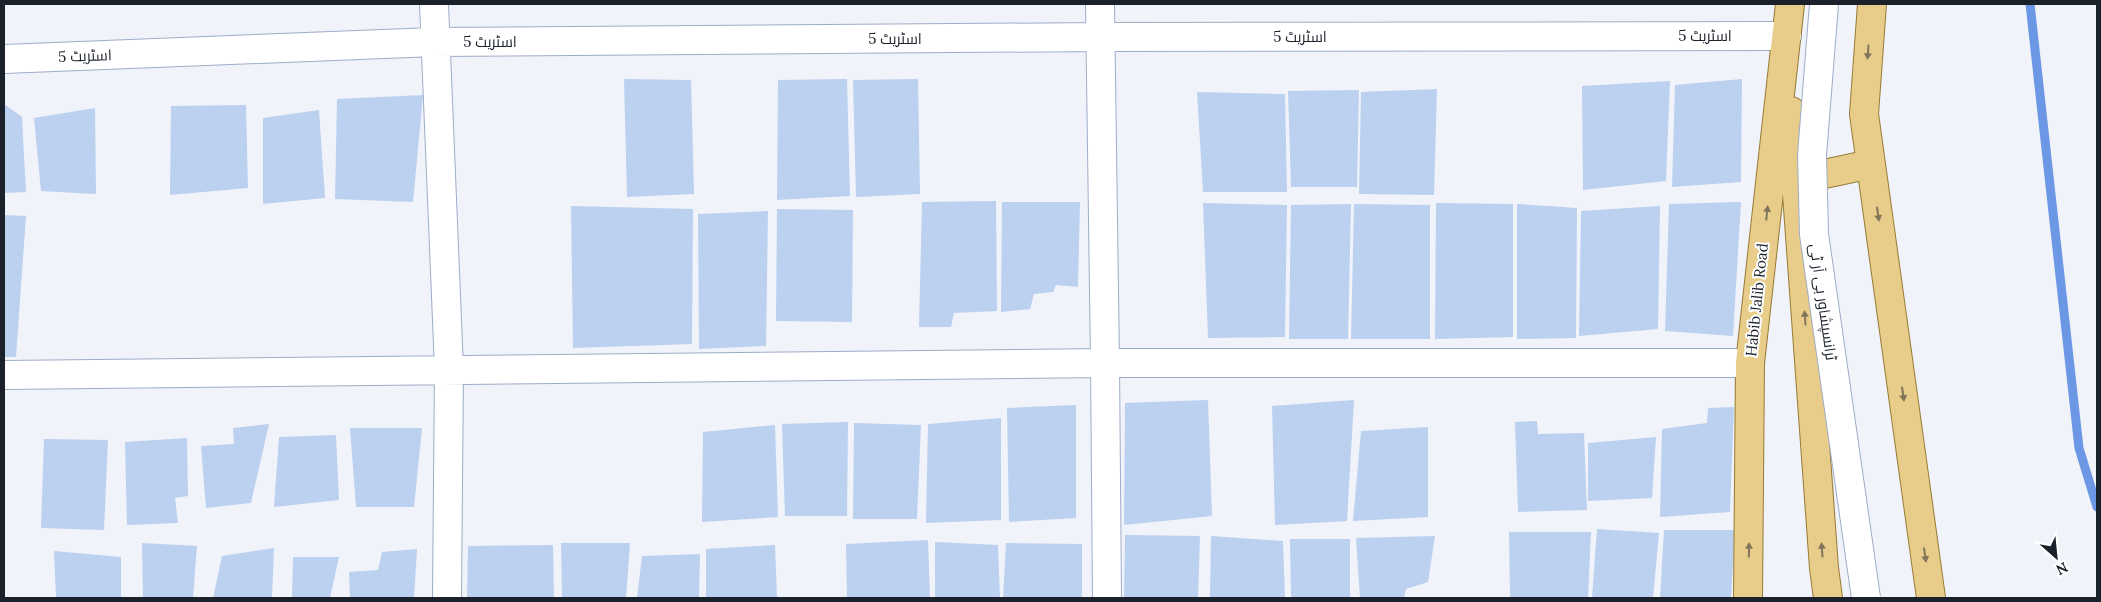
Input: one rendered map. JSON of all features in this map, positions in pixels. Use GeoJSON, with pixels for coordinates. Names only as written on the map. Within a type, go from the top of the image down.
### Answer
{"type":"FeatureCollection","features":[{"type":"Feature","properties":{"kind":"main road","name":"Habib Jalib Road"},"geometry":{"type":"LineString","coordinates":[[1748,598],[1750,363],[1790,4]]}},
{"type":"Feature","properties":{"kind":"main road"},"geometry":{"type":"LineString","coordinates":[[1872,4],[1864,114],[1931,598]]}},
{"type":"Feature","properties":{"kind":"main road"},"geometry":{"type":"LineString","coordinates":[[1787,36],[1822,549],[1828,598]]}},
{"type":"Feature","properties":{"kind":"main road"},"geometry":{"type":"LineString","coordinates":[[1796,180],[1871,164]]}},
{"type":"Feature","properties":{"kind":"street"},"geometry":{"type":"LineString","coordinates":[[434,4],[434,42],[449,369],[447,598]]}},
{"type":"Feature","properties":{"kind":"street"},"geometry":{"type":"LineString","coordinates":[[1100,4],[1107,598]]}},
{"type":"Feature","properties":{"kind":"street","name":"ٹرانسپشاور بی آر ٹی"},"geometry":{"type":"LineString","coordinates":[[1824,4],[1812,155],[1814,234],[1866,598]]}},
{"type":"Feature","properties":{"kind":"street","name":"اسٹریٹ 5"},"geometry":{"type":"LineString","coordinates":[[4,60],[434,42],[1787,36]]}},
{"type":"Feature","properties":{"kind":"street"},"geometry":{"type":"LineString","coordinates":[[4,375],[1105,363],[1750,363]]}},
{"type":"Feature","properties":{"kind":"building"},"geometry":{"type":"Polygon","coordinates":[[[624,79],[691,80],[694,194],[627,197],[624,79]]]}},
{"type":"Feature","properties":{"kind":"building"},"geometry":{"type":"Polygon","coordinates":[[[847,79],[850,196],[777,200],[778,80],[847,79]]]}},
{"type":"Feature","properties":{"kind":"building"},"geometry":{"type":"Polygon","coordinates":[[[918,79],[920,194],[856,197],[853,80],[918,79]]]}},
{"type":"Feature","properties":{"kind":"building"},"geometry":{"type":"Polygon","coordinates":[[[1742,79],[1741,182],[1672,187],[1675,85],[1742,79]]]}},
{"type":"Feature","properties":{"kind":"building"},"geometry":{"type":"Polygon","coordinates":[[[1670,81],[1666,181],[1583,190],[1582,86],[1670,81]]]}},
{"type":"Feature","properties":{"kind":"building"},"geometry":{"type":"Polygon","coordinates":[[[1437,89],[1434,195],[1359,194],[1361,92],[1437,89]]]}},
{"type":"Feature","properties":{"kind":"building"},"geometry":{"type":"Polygon","coordinates":[[[1359,90],[1357,187],[1291,187],[1288,91],[1359,90]]]}},
{"type":"Feature","properties":{"kind":"building"},"geometry":{"type":"Polygon","coordinates":[[[1197,92],[1285,94],[1287,192],[1203,192],[1197,92]]]}},
{"type":"Feature","properties":{"kind":"building"},"geometry":{"type":"Polygon","coordinates":[[[423,95],[413,202],[335,199],[337,99],[423,95]]]}},
{"type":"Feature","properties":{"kind":"building"},"geometry":{"type":"Polygon","coordinates":[[[4,104],[22,117],[26,192],[4,193],[4,104]]]}},
{"type":"Feature","properties":{"kind":"building"},"geometry":{"type":"Polygon","coordinates":[[[246,105],[248,188],[170,195],[171,106],[246,105]]]}},
{"type":"Feature","properties":{"kind":"building"},"geometry":{"type":"Polygon","coordinates":[[[95,108],[96,194],[41,191],[34,118],[95,108]]]}},
{"type":"Feature","properties":{"kind":"building"},"geometry":{"type":"Polygon","coordinates":[[[319,110],[325,198],[263,204],[263,118],[319,110]]]}},
{"type":"Feature","properties":{"kind":"building"},"geometry":{"type":"Polygon","coordinates":[[[996,201],[997,311],[954,313],[951,327],[919,327],[922,202],[996,201]]]}},
{"type":"Feature","properties":{"kind":"building"},"geometry":{"type":"Polygon","coordinates":[[[1002,202],[1080,202],[1078,287],[1056,285],[1053,292],[1034,294],[1030,309],[1001,312],[1002,202]]]}},
{"type":"Feature","properties":{"kind":"building"},"geometry":{"type":"Polygon","coordinates":[[[1741,202],[1733,336],[1665,331],[1669,204],[1741,202]]]}},
{"type":"Feature","properties":{"kind":"building"},"geometry":{"type":"Polygon","coordinates":[[[1203,203],[1287,205],[1285,337],[1208,338],[1203,203]]]}},
{"type":"Feature","properties":{"kind":"building"},"geometry":{"type":"Polygon","coordinates":[[[1436,203],[1513,204],[1513,337],[1435,339],[1436,203]]]}},
{"type":"Feature","properties":{"kind":"building"},"geometry":{"type":"Polygon","coordinates":[[[1351,204],[1348,339],[1289,339],[1291,205],[1351,204]]]}},
{"type":"Feature","properties":{"kind":"building"},"geometry":{"type":"Polygon","coordinates":[[[1354,204],[1430,205],[1430,339],[1351,339],[1354,204]]]}},
{"type":"Feature","properties":{"kind":"building"},"geometry":{"type":"Polygon","coordinates":[[[1517,204],[1577,208],[1576,338],[1517,339],[1517,204]]]}},
{"type":"Feature","properties":{"kind":"building"},"geometry":{"type":"Polygon","coordinates":[[[571,206],[693,209],[692,344],[573,348],[571,206]]]}},
{"type":"Feature","properties":{"kind":"building"},"geometry":{"type":"Polygon","coordinates":[[[1660,206],[1658,329],[1579,336],[1581,211],[1660,206]]]}},
{"type":"Feature","properties":{"kind":"building"},"geometry":{"type":"Polygon","coordinates":[[[777,209],[853,210],[852,322],[776,321],[777,209]]]}},
{"type":"Feature","properties":{"kind":"building"},"geometry":{"type":"Polygon","coordinates":[[[768,211],[766,346],[699,349],[698,214],[768,211]]]}},
{"type":"Feature","properties":{"kind":"building"},"geometry":{"type":"Polygon","coordinates":[[[4,215],[26,216],[16,357],[4,357],[4,215]]]}},
{"type":"Feature","properties":{"kind":"building"},"geometry":{"type":"Polygon","coordinates":[[[1208,400],[1212,516],[1124,525],[1125,403],[1208,400]]]}},
{"type":"Feature","properties":{"kind":"building"},"geometry":{"type":"Polygon","coordinates":[[[1354,400],[1347,521],[1275,525],[1272,406],[1354,400]]]}},
{"type":"Feature","properties":{"kind":"building"},"geometry":{"type":"Polygon","coordinates":[[[1076,405],[1076,518],[1009,522],[1007,408],[1076,405]]]}},
{"type":"Feature","properties":{"kind":"building"},"geometry":{"type":"Polygon","coordinates":[[[1734,407],[1730,512],[1660,517],[1662,429],[1707,423],[1708,408],[1734,407]]]}},
{"type":"Feature","properties":{"kind":"building"},"geometry":{"type":"Polygon","coordinates":[[[1001,418],[1001,520],[926,523],[928,424],[1001,418]]]}},
{"type":"Feature","properties":{"kind":"building"},"geometry":{"type":"Polygon","coordinates":[[[1537,421],[1538,434],[1584,433],[1587,510],[1518,512],[1515,422],[1537,421]]]}},
{"type":"Feature","properties":{"kind":"building"},"geometry":{"type":"Polygon","coordinates":[[[848,422],[847,516],[785,516],[782,424],[848,422]]]}},
{"type":"Feature","properties":{"kind":"building"},"geometry":{"type":"Polygon","coordinates":[[[854,423],[921,425],[917,519],[853,519],[854,423]]]}},
{"type":"Feature","properties":{"kind":"building"},"geometry":{"type":"Polygon","coordinates":[[[269,424],[251,503],[206,508],[201,446],[234,444],[233,428],[269,424]]]}},
{"type":"Feature","properties":{"kind":"building"},"geometry":{"type":"Polygon","coordinates":[[[775,425],[778,517],[702,522],[703,432],[775,425]]]}},
{"type":"Feature","properties":{"kind":"building"},"geometry":{"type":"Polygon","coordinates":[[[1428,427],[1428,517],[1353,521],[1361,431],[1428,427]]]}},
{"type":"Feature","properties":{"kind":"building"},"geometry":{"type":"Polygon","coordinates":[[[350,428],[422,428],[414,507],[356,507],[350,428]]]}},
{"type":"Feature","properties":{"kind":"building"},"geometry":{"type":"Polygon","coordinates":[[[336,435],[339,500],[274,507],[279,437],[336,435]]]}},
{"type":"Feature","properties":{"kind":"building"},"geometry":{"type":"Polygon","coordinates":[[[1656,437],[1652,498],[1588,501],[1588,443],[1656,437]]]}},
{"type":"Feature","properties":{"kind":"building"},"geometry":{"type":"Polygon","coordinates":[[[187,438],[188,496],[175,498],[178,523],[127,525],[125,442],[187,438]]]}},
{"type":"Feature","properties":{"kind":"building"},"geometry":{"type":"Polygon","coordinates":[[[44,439],[108,440],[104,530],[41,528],[44,439]]]}},
{"type":"Feature","properties":{"kind":"building"},"geometry":{"type":"Polygon","coordinates":[[[1597,529],[1659,533],[1653,598],[1592,598],[1597,529]]]}},
{"type":"Feature","properties":{"kind":"building"},"geometry":{"type":"Polygon","coordinates":[[[1664,530],[1735,530],[1731,598],[1660,598],[1664,530]]]}},
{"type":"Feature","properties":{"kind":"building"},"geometry":{"type":"Polygon","coordinates":[[[1509,532],[1591,532],[1588,598],[1510,598],[1509,532]]]}},
{"type":"Feature","properties":{"kind":"building"},"geometry":{"type":"Polygon","coordinates":[[[1125,535],[1200,536],[1198,598],[1124,598],[1125,535]]]}},
{"type":"Feature","properties":{"kind":"building"},"geometry":{"type":"Polygon","coordinates":[[[1211,536],[1283,541],[1285,598],[1210,598],[1211,536]]]}},
{"type":"Feature","properties":{"kind":"building"},"geometry":{"type":"Polygon","coordinates":[[[1435,536],[1428,582],[1406,589],[1404,598],[1360,598],[1356,538],[1435,536]]]}},
{"type":"Feature","properties":{"kind":"building"},"geometry":{"type":"Polygon","coordinates":[[[1290,539],[1350,539],[1350,598],[1291,598],[1290,539]]]}},
{"type":"Feature","properties":{"kind":"building"},"geometry":{"type":"Polygon","coordinates":[[[928,540],[930,598],[847,598],[846,544],[928,540]]]}},
{"type":"Feature","properties":{"kind":"building"},"geometry":{"type":"Polygon","coordinates":[[[935,542],[998,545],[1000,598],[935,598],[935,542]]]}},
{"type":"Feature","properties":{"kind":"building"},"geometry":{"type":"Polygon","coordinates":[[[142,543],[197,546],[193,598],[143,598],[142,543]]]}},
{"type":"Feature","properties":{"kind":"building"},"geometry":{"type":"Polygon","coordinates":[[[561,543],[630,543],[626,598],[562,598],[561,543]]]}},
{"type":"Feature","properties":{"kind":"building"},"geometry":{"type":"Polygon","coordinates":[[[1006,543],[1082,544],[1082,598],[1003,598],[1006,543]]]}},
{"type":"Feature","properties":{"kind":"building"},"geometry":{"type":"Polygon","coordinates":[[[553,545],[554,598],[467,598],[468,546],[553,545]]]}},
{"type":"Feature","properties":{"kind":"building"},"geometry":{"type":"Polygon","coordinates":[[[775,545],[777,598],[706,598],[706,549],[775,545]]]}},
{"type":"Feature","properties":{"kind":"building"},"geometry":{"type":"Polygon","coordinates":[[[274,548],[272,598],[213,598],[222,556],[274,548]]]}},
{"type":"Feature","properties":{"kind":"building"},"geometry":{"type":"Polygon","coordinates":[[[417,549],[414,598],[350,598],[349,572],[378,570],[382,552],[417,549]]]}},
{"type":"Feature","properties":{"kind":"building"},"geometry":{"type":"Polygon","coordinates":[[[54,551],[121,557],[121,598],[56,598],[54,551]]]}},
{"type":"Feature","properties":{"kind":"building"},"geometry":{"type":"Polygon","coordinates":[[[700,554],[699,598],[637,598],[642,556],[700,554]]]}},
{"type":"Feature","properties":{"kind":"building"},"geometry":{"type":"Polygon","coordinates":[[[293,557],[339,557],[330,598],[292,598],[293,557]]]}},
{"type":"Feature","properties":{"kind":"waterway"},"geometry":{"type":"LineString","coordinates":[[2030,4],[2079,448],[2097,507]]}}]}
